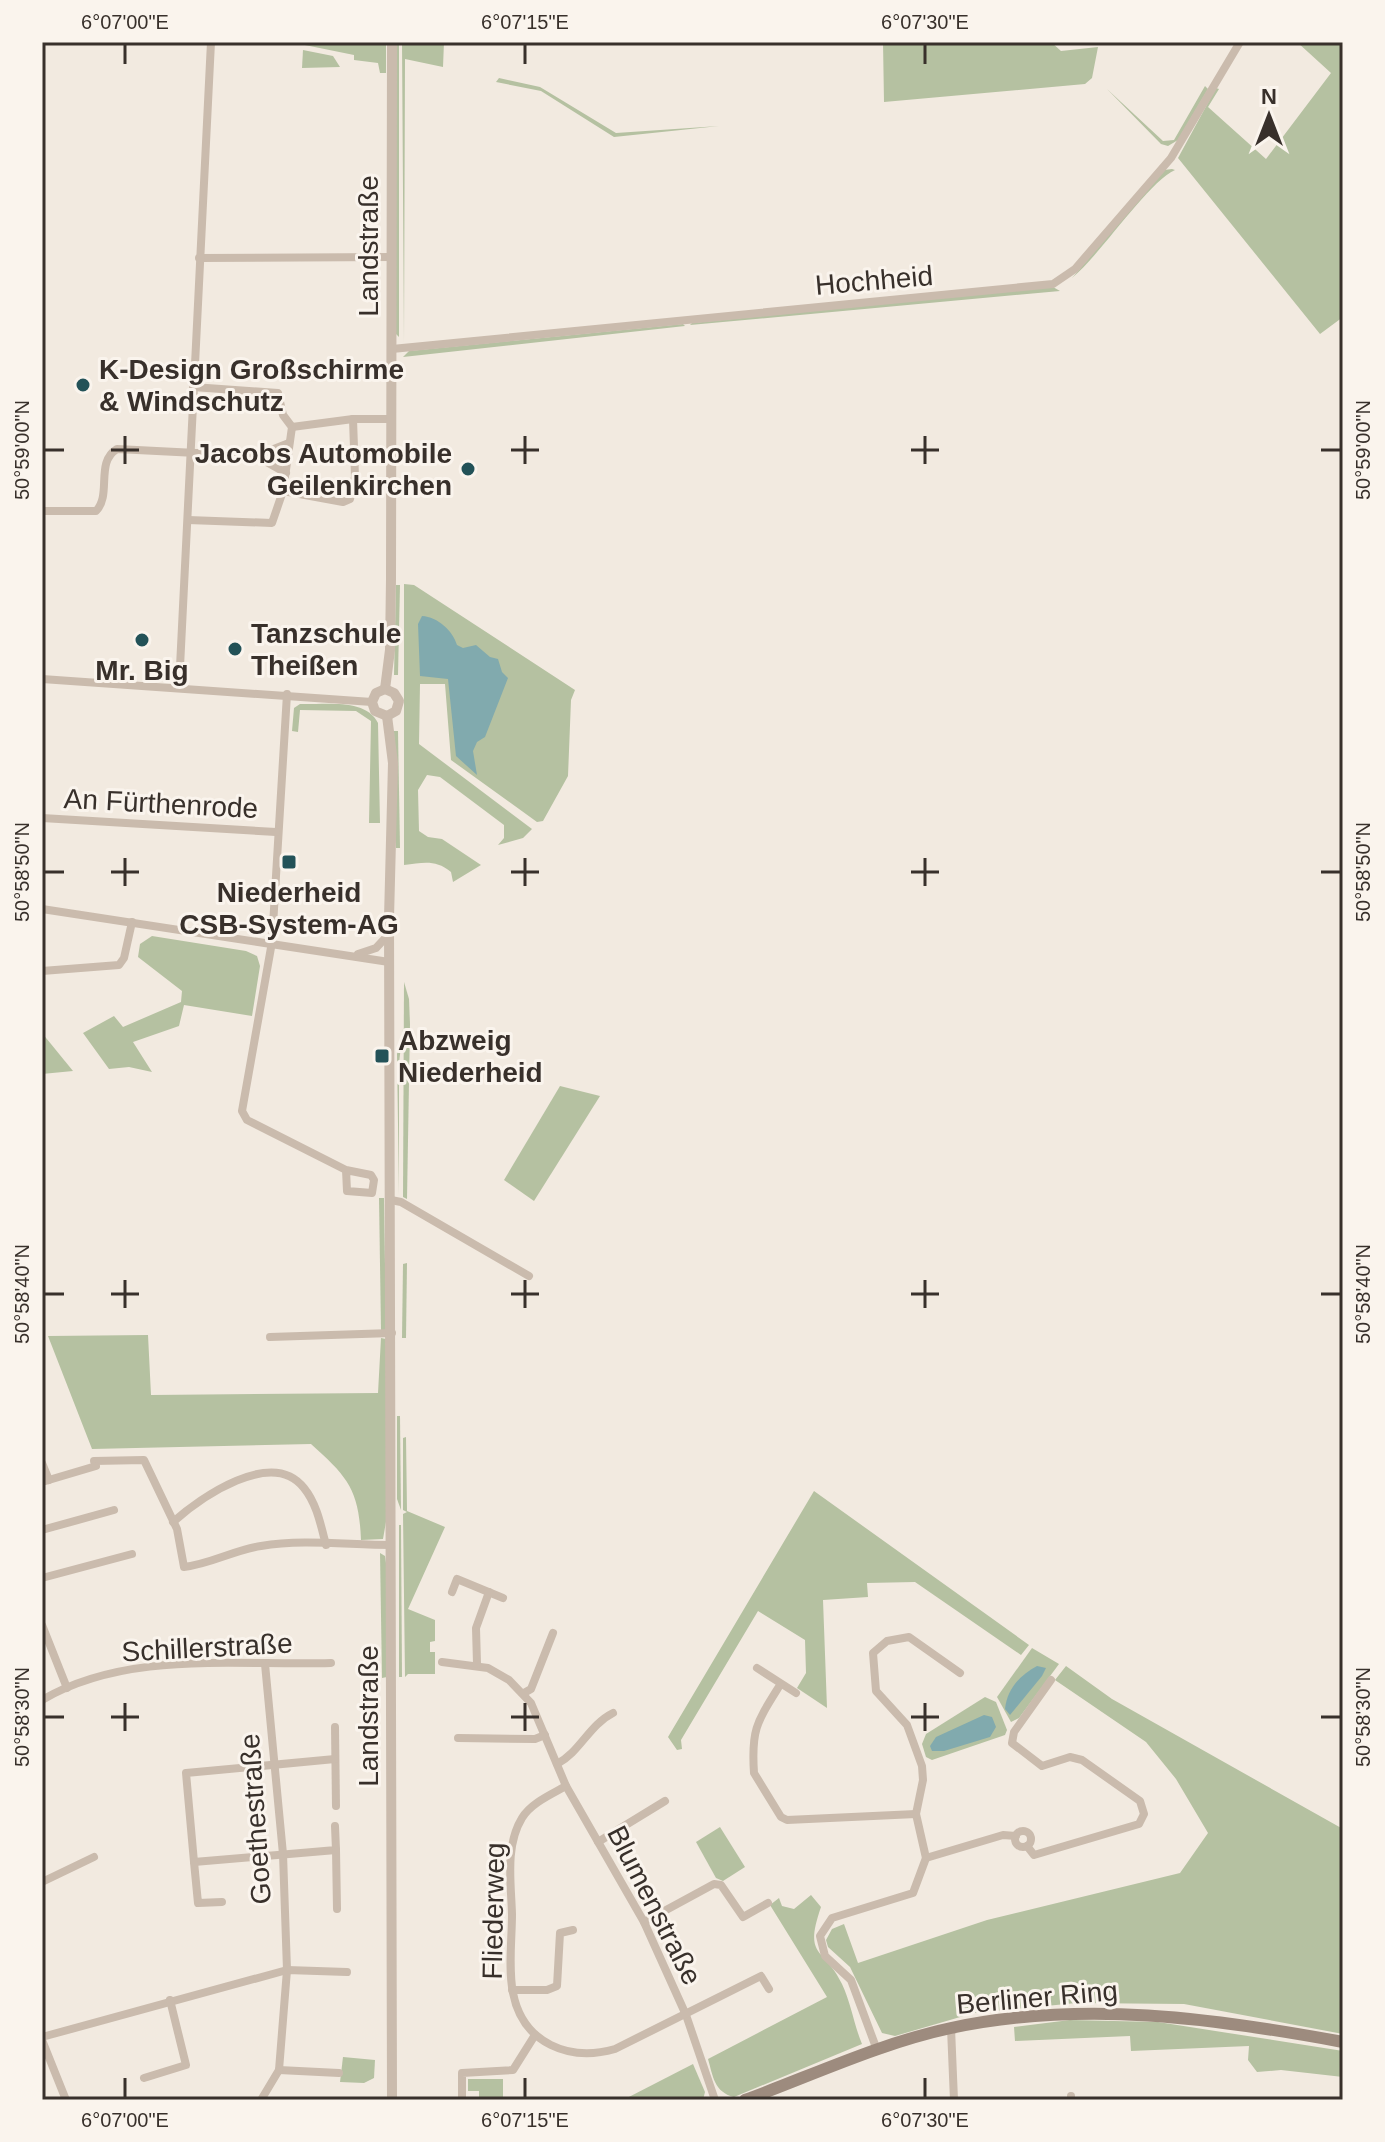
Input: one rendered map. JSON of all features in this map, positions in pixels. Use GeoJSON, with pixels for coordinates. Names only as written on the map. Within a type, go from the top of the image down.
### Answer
{"type":"FeatureCollection","features":[{"type":"Feature","properties":{"kind":"main road","name":"Berliner Ring"},"geometry":{"type":"LineString","coordinates":[[745,2100],[877,2050],[951,2028],[1069,2014],[1140,2013],[1198,2018],[1343,2042]]}},
{"type":"Feature","properties":{"kind":"street"},"geometry":{"type":"LineString","coordinates":[[179,687],[211,42]]}},
{"type":"Feature","properties":{"kind":"street","name":"Landstraße"},"geometry":{"type":"LineString","coordinates":[[392,42],[390,650],[385,689],[394,693],[399,701],[396,711],[387,716],[393,763],[389,933],[392,2100]]}},
{"type":"Feature","properties":{"kind":"street","name":"Hochheid"},"geometry":{"type":"LineString","coordinates":[[392,349],[1053,284],[1075,269],[1171,158],[1240,42]]}},
{"type":"Feature","properties":{"kind":"street"},"geometry":{"type":"LineString","coordinates":[[199,258],[392,257]]}},
{"type":"Feature","properties":{"kind":"street"},"geometry":{"type":"LineString","coordinates":[[188,520],[272,523],[283,491],[292,427],[283,415],[278,393],[193,387]]}},
{"type":"Feature","properties":{"kind":"street"},"geometry":{"type":"LineString","coordinates":[[292,427],[353,419],[391,419]]}},
{"type":"Feature","properties":{"kind":"street"},"geometry":{"type":"LineString","coordinates":[[283,491],[343,502],[350,499],[355,477],[353,419]]}},
{"type":"Feature","properties":{"kind":"street"},"geometry":{"type":"LineString","coordinates":[[42,511],[96,511],[102,506],[106,462],[117,449],[256,456],[289,443]]}},
{"type":"Feature","properties":{"kind":"street"},"geometry":{"type":"LineString","coordinates":[[256,456],[286,473]]}},
{"type":"Feature","properties":{"kind":"street"},"geometry":{"type":"LineString","coordinates":[[42,679],[372,702]]}},
{"type":"Feature","properties":{"kind":"street"},"geometry":{"type":"LineString","coordinates":[[385,689],[376,693],[372,702],[375,711],[387,716]]}},
{"type":"Feature","properties":{"kind":"street","name":"An Fürthenrode"},"geometry":{"type":"LineString","coordinates":[[287,694],[276,832],[272,942],[243,1115],[346,1170]]}},
{"type":"Feature","properties":{"kind":"street","name":"An Fürthenrode"},"geometry":{"type":"LineString","coordinates":[[42,818],[276,832]]}},
{"type":"Feature","properties":{"kind":"street"},"geometry":{"type":"LineString","coordinates":[[42,909],[389,962]]}},
{"type":"Feature","properties":{"kind":"street"},"geometry":{"type":"LineString","coordinates":[[42,971],[119,965],[124,958],[132,922]]}},
{"type":"Feature","properties":{"kind":"street"},"geometry":{"type":"LineString","coordinates":[[353,956],[376,948],[389,933]]}},
{"type":"Feature","properties":{"kind":"street"},"geometry":{"type":"LineString","coordinates":[[391,1200],[401,1202],[529,1276]]}},
{"type":"Feature","properties":{"kind":"street"},"geometry":{"type":"LineString","coordinates":[[270,1337],[392,1333]]}},
{"type":"Feature","properties":{"kind":"street"},"geometry":{"type":"LineString","coordinates":[[42,1463],[45,1481],[95,1463],[144,1460],[173,1522],[184,1567],[207,1564],[241,1550],[265,1545],[391,1545]]}},
{"type":"Feature","properties":{"kind":"street"},"geometry":{"type":"LineString","coordinates":[[173,1522],[228,1483],[279,1475],[291,1478],[304,1488],[315,1505],[326,1545]]}},
{"type":"Feature","properties":{"kind":"street"},"geometry":{"type":"LineString","coordinates":[[42,1530],[114,1510]]}},
{"type":"Feature","properties":{"kind":"street"},"geometry":{"type":"LineString","coordinates":[[42,1578],[132,1554]]}},
{"type":"Feature","properties":{"kind":"street"},"geometry":{"type":"LineString","coordinates":[[452,1592],[457,1579],[503,1598]]}},
{"type":"Feature","properties":{"kind":"street"},"geometry":{"type":"LineString","coordinates":[[477,1664],[476,1628],[489,1592]]}},
{"type":"Feature","properties":{"kind":"street"},"geometry":{"type":"LineString","coordinates":[[42,1625],[67,1688]]}},
{"type":"Feature","properties":{"kind":"street"},"geometry":{"type":"LineString","coordinates":[[524,1693],[531,1689],[553,1633]]}},
{"type":"Feature","properties":{"kind":"street"},"geometry":{"type":"LineString","coordinates":[[877,2050],[851,1980],[825,1956],[820,1936],[832,1918],[913,1893],[926,1858],[916,1814],[923,1780],[922,1766],[907,1725],[876,1691],[873,1653],[887,1641],[909,1637],[960,1673]]}},
{"type":"Feature","properties":{"kind":"street","name":"Blumenstraße"},"geometry":{"type":"LineString","coordinates":[[442,1662],[477,1664],[509,1680],[524,1693],[566,1786],[644,1922],[686,2015],[715,2100]]}},
{"type":"Feature","properties":{"kind":"street","name":"Schillerstraße"},"geometry":{"type":"LineString","coordinates":[[42,1700],[67,1688],[142,1667],[331,1663]]}},
{"type":"Feature","properties":{"kind":"street","name":"Goethestraße"},"geometry":{"type":"LineString","coordinates":[[261,2100],[279,2070],[287,1970],[283,1854],[265,1664]]}},
{"type":"Feature","properties":{"kind":"street"},"geometry":{"type":"LineString","coordinates":[[757,1668],[796,1693]]}},
{"type":"Feature","properties":{"kind":"street"},"geometry":{"type":"LineString","coordinates":[[926,1858],[1003,1835],[1016,1836],[1018,1845],[1027,1846],[1034,1855],[1139,1824],[1144,1814],[1140,1801],[1082,1760],[1070,1757],[1042,1766],[1012,1743],[1014,1732],[1051,1680]]}},
{"type":"Feature","properties":{"kind":"street"},"geometry":{"type":"LineString","coordinates":[[780,1685],[753,1729],[753,1765],[754,1773],[781,1817],[787,1820],[916,1814]]}},
{"type":"Feature","properties":{"kind":"street"},"geometry":{"type":"LineString","coordinates":[[557,1764],[567,1759],[596,1723],[613,1713]]}},
{"type":"Feature","properties":{"kind":"street"},"geometry":{"type":"LineString","coordinates":[[335,1727],[336,1806]]}},
{"type":"Feature","properties":{"kind":"street"},"geometry":{"type":"LineString","coordinates":[[458,1738],[535,1739],[545,1735]]}},
{"type":"Feature","properties":{"kind":"street"},"geometry":{"type":"LineString","coordinates":[[222,1902],[198,1903],[186,1773],[335,1759]]}},
{"type":"Feature","properties":{"kind":"street","name":"Fliederweg"},"geometry":{"type":"LineString","coordinates":[[535,2035],[521,2016],[512,1990],[512,1840],[523,1816],[566,1786]]}},
{"type":"Feature","properties":{"kind":"street"},"geometry":{"type":"LineString","coordinates":[[598,1842],[665,1801]]}},
{"type":"Feature","properties":{"kind":"street"},"geometry":{"type":"LineString","coordinates":[[335,1826],[337,1909]]}},
{"type":"Feature","properties":{"kind":"street"},"geometry":{"type":"LineString","coordinates":[[194,1862],[336,1850]]}},
{"type":"Feature","properties":{"kind":"street"},"geometry":{"type":"LineString","coordinates":[[42,1882],[94,1857]]}},
{"type":"Feature","properties":{"kind":"street"},"geometry":{"type":"LineString","coordinates":[[644,1922],[714,1884],[721,1885],[743,1917],[768,1903]]}},
{"type":"Feature","properties":{"kind":"street"},"geometry":{"type":"LineString","coordinates":[[512,1990],[547,1990],[557,1986],[560,1933],[573,1930]]}},
{"type":"Feature","properties":{"kind":"street"},"geometry":{"type":"LineString","coordinates":[[66,2100],[42,2039],[170,2000],[287,1970],[347,1972]]}},
{"type":"Feature","properties":{"kind":"street"},"geometry":{"type":"LineString","coordinates":[[462,2100],[462,2073],[509,2072],[517,2066],[535,2035],[569,2054],[597,2054],[686,2015],[761,1976],[769,1989]]}},
{"type":"Feature","properties":{"kind":"street"},"geometry":{"type":"LineString","coordinates":[[144,2078],[186,2065],[170,2000]]}},
{"type":"Feature","properties":{"kind":"street"},"geometry":{"type":"LineString","coordinates":[[951,2028],[954,2100]]}},
{"type":"Feature","properties":{"kind":"street"},"geometry":{"type":"LineString","coordinates":[[279,2070],[339,2073]]}},
{"type":"Feature","properties":{"kind":"green space"},"geometry":{"type":"Polygon","coordinates":[[[290,42],[386,42],[386,73],[380,73],[378,63],[354,60],[354,55],[290,42]]]}},
{"type":"Feature","properties":{"kind":"green space"},"geometry":{"type":"Polygon","coordinates":[[[396,42],[399,42],[399,337],[396,334],[396,42]]]}},
{"type":"Feature","properties":{"kind":"green space"},"geometry":{"type":"Polygon","coordinates":[[[402,42],[444,42],[443,67],[405,59],[404,342],[402,42]]]}},
{"type":"Feature","properties":{"kind":"green space"},"geometry":{"type":"Polygon","coordinates":[[[883,42],[1051,42],[1061,51],[1098,47],[1092,78],[1085,84],[884,102],[883,42]]]}},
{"type":"Feature","properties":{"kind":"green space"},"geometry":{"type":"Polygon","coordinates":[[[1297,42],[1343,42],[1343,317],[1320,334],[1178,158],[1216,88],[1219,89],[1208,107],[1266,159],[1331,73],[1297,42]]]}},
{"type":"Feature","properties":{"kind":"green space"},"geometry":{"type":"Polygon","coordinates":[[[303,50],[333,56],[340,67],[302,68],[303,50]]]}},
{"type":"Feature","properties":{"kind":"green space"},"geometry":{"type":"Polygon","coordinates":[[[499,78],[540,87],[616,133],[719,126],[614,137],[541,91],[496,82],[499,78]]]}},
{"type":"Feature","properties":{"kind":"green space"},"geometry":{"type":"Polygon","coordinates":[[[1205,86],[1208,89],[1178,140],[1168,146],[1161,144],[1107,89],[1163,141],[1174,140],[1205,86]]]}},
{"type":"Feature","properties":{"kind":"green space"},"geometry":{"type":"Polygon","coordinates":[[[1164,170],[1175,170],[1151,189],[1072,278],[1164,170]]]}},
{"type":"Feature","properties":{"kind":"green space"},"geometry":{"type":"Polygon","coordinates":[[[1053,287],[1060,291],[690,325],[692,323],[1053,287]]]}},
{"type":"Feature","properties":{"kind":"green space"},"geometry":{"type":"Polygon","coordinates":[[[685,326],[403,357],[409,351],[685,326]]]}},
{"type":"Feature","properties":{"kind":"green space"},"geometry":{"type":"Polygon","coordinates":[[[404,584],[414,585],[575,690],[571,700],[568,776],[543,821],[537,822],[451,760],[445,684],[420,684],[419,744],[532,829],[523,838],[498,845],[504,838],[504,825],[440,777],[427,775],[418,790],[419,831],[428,837],[442,839],[481,865],[453,882],[451,872],[440,865],[404,865],[404,584]]]}},
{"type":"Feature","properties":{"kind":"green space"},"geometry":{"type":"Polygon","coordinates":[[[396,585],[400,585],[398,675],[394,675],[396,585]]]}},
{"type":"Feature","properties":{"kind":"green space"},"geometry":{"type":"Polygon","coordinates":[[[300,704],[354,706],[372,715],[378,723],[380,823],[369,823],[371,721],[356,711],[300,710],[298,732],[292,731],[294,708],[300,704]]]}},
{"type":"Feature","properties":{"kind":"green space"},"geometry":{"type":"Polygon","coordinates":[[[394,731],[398,731],[400,848],[396,848],[394,731]]]}},
{"type":"Feature","properties":{"kind":"green space"},"geometry":{"type":"Polygon","coordinates":[[[152,936],[246,951],[257,956],[260,966],[252,1016],[184,1005],[179,1026],[133,1042],[152,1072],[129,1067],[109,1069],[83,1033],[114,1016],[123,1027],[181,1002],[182,991],[138,957],[140,944],[152,936]]]}},
{"type":"Feature","properties":{"kind":"green space"},"geometry":{"type":"Polygon","coordinates":[[[404,982],[409,999],[410,1024],[407,1199],[403,1197],[404,982]]]}},
{"type":"Feature","properties":{"kind":"green space"},"geometry":{"type":"Polygon","coordinates":[[[403,1029],[399,1063],[399,1195],[397,1054],[403,1029]]]}},
{"type":"Feature","properties":{"kind":"green space"},"geometry":{"type":"Polygon","coordinates":[[[42,1033],[73,1071],[42,1074],[42,1033]]]}},
{"type":"Feature","properties":{"kind":"green space"},"geometry":{"type":"Polygon","coordinates":[[[560,1086],[600,1096],[534,1201],[504,1180],[560,1086]]]}},
{"type":"Feature","properties":{"kind":"green space"},"geometry":{"type":"Polygon","coordinates":[[[379,1198],[384,1198],[386,1330],[381,1330],[379,1198]]]}},
{"type":"Feature","properties":{"kind":"green space"},"geometry":{"type":"Polygon","coordinates":[[[407,1263],[406,1338],[402,1338],[403,1264],[407,1263]]]}},
{"type":"Feature","properties":{"kind":"green space"},"geometry":{"type":"Polygon","coordinates":[[[148,1335],[151,1395],[378,1393],[381,1338],[386,1339],[387,1516],[383,1539],[361,1540],[358,1509],[349,1486],[311,1444],[92,1449],[48,1336],[148,1335]]]}},
{"type":"Feature","properties":{"kind":"green space"},"geometry":{"type":"Polygon","coordinates":[[[397,1416],[400,1416],[401,1510],[397,1499],[397,1416]]]}},
{"type":"Feature","properties":{"kind":"green space"},"geometry":{"type":"Polygon","coordinates":[[[406,1437],[407,1511],[445,1527],[408,1609],[435,1620],[435,1641],[430,1642],[430,1652],[435,1652],[435,1674],[408,1674],[405,1677],[403,1514],[407,1512],[403,1510],[403,1438],[406,1437]]]}},
{"type":"Feature","properties":{"kind":"green space"},"geometry":{"type":"Polygon","coordinates":[[[814,1491],[1029,1645],[1021,1655],[915,1582],[867,1583],[868,1597],[823,1600],[827,1708],[797,1688],[806,1673],[805,1640],[758,1611],[681,1740],[682,1749],[677,1750],[668,1737],[814,1491]]]}},
{"type":"Feature","properties":{"kind":"green space"},"geometry":{"type":"Polygon","coordinates":[[[401,1525],[402,1677],[399,1677],[401,1525]]]}},
{"type":"Feature","properties":{"kind":"green space"},"geometry":{"type":"Polygon","coordinates":[[[380,1553],[385,1556],[386,1563],[387,1677],[382,1678],[380,1553]]]}},
{"type":"Feature","properties":{"kind":"green space"},"geometry":{"type":"Polygon","coordinates":[[[1032,1648],[1059,1664],[1019,1718],[1011,1722],[997,1697],[1032,1648]]]}},
{"type":"Feature","properties":{"kind":"green space"},"geometry":{"type":"Polygon","coordinates":[[[1066,1666],[1112,1699],[1343,1829],[1343,2034],[1184,2004],[1076,2003],[974,2013],[895,2036],[882,2033],[850,1967],[828,1947],[826,1940],[832,1929],[844,1924],[858,1963],[987,1920],[1180,1873],[1208,1833],[1176,1779],[1146,1742],[1055,1680],[1066,1666]]]}},
{"type":"Feature","properties":{"kind":"green space"},"geometry":{"type":"Polygon","coordinates":[[[985,1697],[996,1702],[1007,1730],[1005,1735],[932,1760],[926,1757],[922,1744],[926,1734],[985,1697]]]}},
{"type":"Feature","properties":{"kind":"green space"},"geometry":{"type":"Polygon","coordinates":[[[720,1827],[745,1867],[723,1881],[716,1878],[696,1842],[720,1827]]]}},
{"type":"Feature","properties":{"kind":"green space"},"geometry":{"type":"Polygon","coordinates":[[[811,1895],[821,1907],[815,1944],[842,1984],[862,2044],[734,2097],[727,2095],[715,2082],[708,2059],[827,1997],[770,1905],[779,1898],[782,1906],[794,1909],[811,1895]]]}},
{"type":"Feature","properties":{"kind":"green space"},"geometry":{"type":"Polygon","coordinates":[[[1070,2020],[1158,2022],[1343,2051],[1343,2077],[1281,2070],[1257,2072],[1248,2060],[1249,2046],[1131,2051],[1130,2036],[1015,2041],[1014,2027],[1070,2020]]]}},
{"type":"Feature","properties":{"kind":"green space"},"geometry":{"type":"Polygon","coordinates":[[[343,2057],[375,2060],[374,2078],[364,2083],[340,2082],[343,2057]]]}},
{"type":"Feature","properties":{"kind":"green space"},"geometry":{"type":"Polygon","coordinates":[[[693,2064],[705,2092],[703,2100],[623,2100],[693,2064]]]}},
{"type":"Feature","properties":{"kind":"green space"},"geometry":{"type":"Polygon","coordinates":[[[468,2079],[503,2079],[503,2100],[479,2100],[479,2091],[468,2091],[468,2079]]]}},
{"type":"Feature","properties":{"kind":"water"},"geometry":{"type":"Polygon","coordinates":[[[422,616],[444,626],[457,645],[463,648],[476,645],[490,657],[498,659],[502,672],[508,678],[485,737],[477,742],[473,751],[477,775],[456,756],[448,679],[420,676],[418,624],[422,616]]]}},
{"type":"Feature","properties":{"kind":"water"},"geometry":{"type":"Polygon","coordinates":[[[1037,1666],[1046,1668],[1010,1715],[1005,1709],[1012,1689],[1020,1678],[1037,1666]]]}},
{"type":"Feature","properties":{"kind":"water"},"geometry":{"type":"Polygon","coordinates":[[[984,1715],[992,1717],[996,1727],[990,1737],[944,1751],[932,1751],[930,1746],[936,1737],[984,1715]]]}},
{"type":"Feature","properties":{"kind":"place","name":"K-Design Großschirme & Windschutz"},"geometry":{"type":"Point","coordinates":[83,385]}},
{"type":"Feature","properties":{"kind":"place","name":"Jacobs Automobile Geilenkirchen"},"geometry":{"type":"Point","coordinates":[468,469]}},
{"type":"Feature","properties":{"kind":"place","name":"Mr. Big"},"geometry":{"type":"Point","coordinates":[142,640]}},
{"type":"Feature","properties":{"kind":"place","name":"Tanzschule Theißen"},"geometry":{"type":"Point","coordinates":[235,649]}},
{"type":"Feature","properties":{"kind":"place","name":"Niederheid CSB-System-AG"},"geometry":{"type":"Point","coordinates":[289,862]}},
{"type":"Feature","properties":{"kind":"place","name":"Abzweig Niederheid"},"geometry":{"type":"Point","coordinates":[382,1056]}}]}
